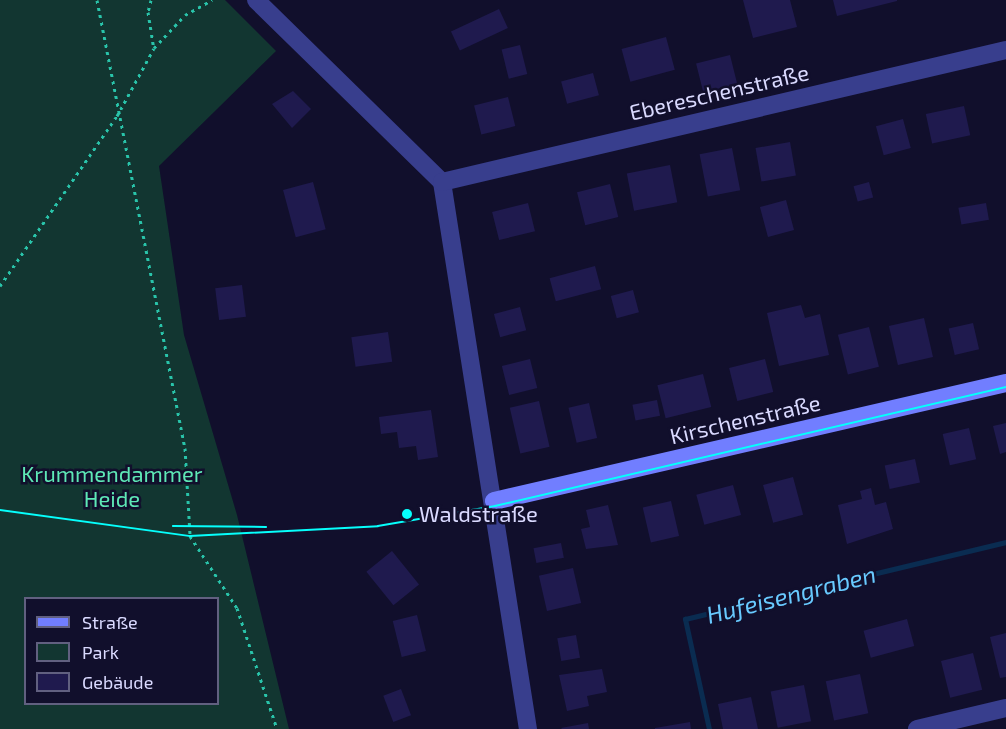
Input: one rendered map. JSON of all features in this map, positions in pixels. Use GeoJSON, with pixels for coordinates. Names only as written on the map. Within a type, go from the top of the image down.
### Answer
{"type":"FeatureCollection","features":[{"type":"Feature","properties":{"kind":"street"},"geometry":{"type":"LineString","coordinates":[[256,0],[442,182],[494,501],[528,729]]}},
{"type":"Feature","properties":{"kind":"street","name":"Ebereschenstraße"},"geometry":{"type":"LineString","coordinates":[[442,182],[1006,50]]}},
{"type":"Feature","properties":{"kind":"street","name":"Kirschenstraße"},"geometry":{"type":"LineString","coordinates":[[494,501],[1006,383]]}},
{"type":"Feature","properties":{"kind":"street"},"geometry":{"type":"LineString","coordinates":[[917,729],[1006,708]]}},
{"type":"Feature","properties":{"kind":"path"},"geometry":{"type":"LineString","coordinates":[[97,0],[117,116],[185,448],[190,536],[237,608],[277,729]]}},
{"type":"Feature","properties":{"kind":"path"},"geometry":{"type":"LineString","coordinates":[[151,0],[147,12],[154,48]]}},
{"type":"Feature","properties":{"kind":"path"},"geometry":{"type":"LineString","coordinates":[[0,286],[117,116],[154,48],[185,15],[212,0]]}},
{"type":"Feature","properties":{"kind":"green space","name":"Krummendammer Heide"},"geometry":{"type":"Polygon","coordinates":[[[0,0],[225,0],[276,51],[159,166],[184,335],[237,515],[289,729],[0,729],[0,0]]]}},
{"type":"Feature","properties":{"kind":"building"},"geometry":{"type":"Polygon","coordinates":[[[743,0],[790,0],[797,27],[753,38],[743,0]]]}},
{"type":"Feature","properties":{"kind":"building"},"geometry":{"type":"Polygon","coordinates":[[[833,0],[897,0],[897,1],[837,16],[833,0]]]}},
{"type":"Feature","properties":{"kind":"building"},"geometry":{"type":"Polygon","coordinates":[[[499,9],[508,28],[460,50],[451,31],[499,9]]]}},
{"type":"Feature","properties":{"kind":"building"},"geometry":{"type":"Polygon","coordinates":[[[666,37],[675,70],[630,82],[622,49],[666,37]]]}},
{"type":"Feature","properties":{"kind":"building"},"geometry":{"type":"Polygon","coordinates":[[[520,45],[527,74],[509,79],[502,50],[520,45]]]}},
{"type":"Feature","properties":{"kind":"building"},"geometry":{"type":"Polygon","coordinates":[[[730,55],[737,84],[703,93],[696,63],[730,55]]]}},
{"type":"Feature","properties":{"kind":"building"},"geometry":{"type":"Polygon","coordinates":[[[593,73],[599,95],[567,104],[561,82],[593,73]]]}},
{"type":"Feature","properties":{"kind":"building"},"geometry":{"type":"Polygon","coordinates":[[[293,91],[311,109],[292,128],[272,104],[293,91]]]}},
{"type":"Feature","properties":{"kind":"building"},"geometry":{"type":"Polygon","coordinates":[[[508,97],[515,126],[481,135],[474,105],[508,97]]]}},
{"type":"Feature","properties":{"kind":"building"},"geometry":{"type":"Polygon","coordinates":[[[964,106],[970,135],[932,143],[926,114],[964,106]]]}},
{"type":"Feature","properties":{"kind":"building"},"geometry":{"type":"Polygon","coordinates":[[[903,119],[911,148],[884,155],[876,126],[903,119]]]}},
{"type":"Feature","properties":{"kind":"building"},"geometry":{"type":"Polygon","coordinates":[[[790,142],[796,175],[761,182],[756,148],[790,142]]]}},
{"type":"Feature","properties":{"kind":"building"},"geometry":{"type":"Polygon","coordinates":[[[732,148],[740,190],[708,197],[700,154],[732,148]]]}},
{"type":"Feature","properties":{"kind":"building"},"geometry":{"type":"Polygon","coordinates":[[[670,165],[677,202],[634,211],[627,173],[670,165]]]}},
{"type":"Feature","properties":{"kind":"building"},"geometry":{"type":"Polygon","coordinates":[[[313,182],[326,229],[296,237],[283,190],[313,182]]]}},
{"type":"Feature","properties":{"kind":"building"},"geometry":{"type":"Polygon","coordinates":[[[869,182],[873,197],[858,202],[854,186],[869,182]]]}},
{"type":"Feature","properties":{"kind":"building"},"geometry":{"type":"Polygon","coordinates":[[[610,184],[618,217],[585,225],[577,192],[610,184]]]}},
{"type":"Feature","properties":{"kind":"building"},"geometry":{"type":"Polygon","coordinates":[[[786,200],[794,230],[768,237],[760,207],[786,200]]]}},
{"type":"Feature","properties":{"kind":"building"},"geometry":{"type":"Polygon","coordinates":[[[528,203],[535,231],[499,240],[492,212],[528,203]]]}},
{"type":"Feature","properties":{"kind":"building"},"geometry":{"type":"Polygon","coordinates":[[[986,203],[989,220],[961,225],[958,208],[986,203]]]}},
{"type":"Feature","properties":{"kind":"building"},"geometry":{"type":"Polygon","coordinates":[[[595,266],[601,289],[556,301],[550,278],[595,266]]]}},
{"type":"Feature","properties":{"kind":"building"},"geometry":{"type":"Polygon","coordinates":[[[242,285],[246,317],[219,320],[215,288],[242,285]]]}},
{"type":"Feature","properties":{"kind":"building"},"geometry":{"type":"Polygon","coordinates":[[[633,290],[639,312],[617,318],[611,296],[633,290]]]}},
{"type":"Feature","properties":{"kind":"building"},"geometry":{"type":"Polygon","coordinates":[[[801,305],[805,318],[820,314],[829,355],[779,366],[767,313],[801,305]]]}},
{"type":"Feature","properties":{"kind":"building"},"geometry":{"type":"Polygon","coordinates":[[[520,307],[526,330],[500,337],[494,314],[520,307]]]}},
{"type":"Feature","properties":{"kind":"building"},"geometry":{"type":"Polygon","coordinates":[[[924,318],[933,357],[898,365],[889,326],[924,318]]]}},
{"type":"Feature","properties":{"kind":"building"},"geometry":{"type":"Polygon","coordinates":[[[973,323],[979,349],[955,355],[949,329],[973,323]]]}},
{"type":"Feature","properties":{"kind":"building"},"geometry":{"type":"Polygon","coordinates":[[[869,327],[879,367],[848,375],[838,335],[869,327]]]}},
{"type":"Feature","properties":{"kind":"building"},"geometry":{"type":"Polygon","coordinates":[[[388,332],[392,362],[356,367],[351,337],[388,332]]]}},
{"type":"Feature","properties":{"kind":"building"},"geometry":{"type":"Polygon","coordinates":[[[530,359],[537,388],[509,395],[502,366],[530,359]]]}},
{"type":"Feature","properties":{"kind":"building"},"geometry":{"type":"Polygon","coordinates":[[[765,359],[773,392],[737,401],[729,368],[765,359]]]}},
{"type":"Feature","properties":{"kind":"building"},"geometry":{"type":"Polygon","coordinates":[[[703,374],[711,407],[666,418],[657,385],[703,374]]]}},
{"type":"Feature","properties":{"kind":"building"},"geometry":{"type":"Polygon","coordinates":[[[657,400],[660,416],[636,420],[632,405],[657,400]]]}},
{"type":"Feature","properties":{"kind":"building"},"geometry":{"type":"Polygon","coordinates":[[[539,401],[550,447],[520,454],[510,408],[539,401]]]}},
{"type":"Feature","properties":{"kind":"building"},"geometry":{"type":"Polygon","coordinates":[[[589,403],[597,438],[577,443],[569,408],[589,403]]]}},
{"type":"Feature","properties":{"kind":"building"},"geometry":{"type":"Polygon","coordinates":[[[431,410],[438,457],[418,460],[416,446],[399,448],[397,432],[381,434],[379,417],[431,410]]]}},
{"type":"Feature","properties":{"kind":"building"},"geometry":{"type":"Polygon","coordinates":[[[1006,423],[1006,452],[1000,454],[993,426],[1006,423]]]}},
{"type":"Feature","properties":{"kind":"building"},"geometry":{"type":"Polygon","coordinates":[[[969,428],[976,459],[950,465],[943,434],[969,428]]]}},
{"type":"Feature","properties":{"kind":"building"},"geometry":{"type":"Polygon","coordinates":[[[915,459],[920,482],[890,489],[885,465],[915,459]]]}},
{"type":"Feature","properties":{"kind":"building"},"geometry":{"type":"Polygon","coordinates":[[[793,477],[803,515],[773,523],[763,485],[793,477]]]}},
{"type":"Feature","properties":{"kind":"building"},"geometry":{"type":"Polygon","coordinates":[[[733,485],[741,515],[704,525],[696,495],[733,485]]]}},
{"type":"Feature","properties":{"kind":"building"},"geometry":{"type":"Polygon","coordinates":[[[871,488],[875,505],[886,502],[893,529],[847,544],[838,505],[862,499],[860,491],[871,488]]]}},
{"type":"Feature","properties":{"kind":"building"},"geometry":{"type":"Polygon","coordinates":[[[671,501],[679,536],[651,543],[643,508],[671,501]]]}},
{"type":"Feature","properties":{"kind":"building"},"geometry":{"type":"Polygon","coordinates":[[[608,505],[618,545],[586,549],[581,529],[590,527],[586,510],[608,505]]]}},
{"type":"Feature","properties":{"kind":"building"},"geometry":{"type":"Polygon","coordinates":[[[561,543],[564,558],[536,563],[534,548],[561,543]]]}},
{"type":"Feature","properties":{"kind":"building"},"geometry":{"type":"Polygon","coordinates":[[[392,551],[419,584],[393,605],[366,572],[392,551]]]}},
{"type":"Feature","properties":{"kind":"building"},"geometry":{"type":"Polygon","coordinates":[[[573,568],[581,603],[547,611],[539,576],[573,568]]]}},
{"type":"Feature","properties":{"kind":"building"},"geometry":{"type":"Polygon","coordinates":[[[417,615],[426,651],[402,657],[393,621],[417,615]]]}},
{"type":"Feature","properties":{"kind":"building"},"geometry":{"type":"Polygon","coordinates":[[[907,619],[914,646],[871,658],[864,631],[907,619]]]}},
{"type":"Feature","properties":{"kind":"building"},"geometry":{"type":"Polygon","coordinates":[[[1006,633],[1006,677],[1000,678],[990,637],[1006,633]]]}},
{"type":"Feature","properties":{"kind":"building"},"geometry":{"type":"Polygon","coordinates":[[[576,635],[580,658],[561,661],[557,638],[576,635]]]}},
{"type":"Feature","properties":{"kind":"building"},"geometry":{"type":"Polygon","coordinates":[[[973,653],[982,690],[950,698],[941,661],[973,653]]]}},
{"type":"Feature","properties":{"kind":"building"},"geometry":{"type":"Polygon","coordinates":[[[602,669],[607,692],[587,696],[589,706],[567,711],[559,675],[602,669]]]}},
{"type":"Feature","properties":{"kind":"building"},"geometry":{"type":"Polygon","coordinates":[[[860,674],[868,713],[834,720],[826,681],[860,674]]]}},
{"type":"Feature","properties":{"kind":"building"},"geometry":{"type":"Polygon","coordinates":[[[804,685],[811,721],[778,728],[771,691],[804,685]]]}},
{"type":"Feature","properties":{"kind":"building"},"geometry":{"type":"Polygon","coordinates":[[[401,689],[411,715],[393,722],[383,696],[401,689]]]}},
{"type":"Feature","properties":{"kind":"building"},"geometry":{"type":"Polygon","coordinates":[[[751,697],[758,729],[723,729],[718,704],[751,697]]]}},
{"type":"Feature","properties":{"kind":"building"},"geometry":{"type":"Polygon","coordinates":[[[690,722],[691,729],[655,729],[655,728],[690,722]]]}},
{"type":"Feature","properties":{"kind":"building"},"geometry":{"type":"Polygon","coordinates":[[[588,723],[589,729],[561,728],[588,723]]]}},
{"type":"Feature","properties":{"kind":"waterway","name":"Hufeisengraben"},"geometry":{"type":"LineString","coordinates":[[709,729],[685,619],[1006,542]]}},
{"type":"Feature","properties":{"kind":"tram line"},"geometry":{"type":"LineString","coordinates":[[0,510],[190,536],[378,526],[495,506],[1006,387]]}},
{"type":"Feature","properties":{"kind":"tram line"},"geometry":{"type":"LineString","coordinates":[[173,526],[266,527]]}},
{"type":"Feature","properties":{"kind":"place","name":"Waldstraße"},"geometry":{"type":"Point","coordinates":[407,514]}}]}
